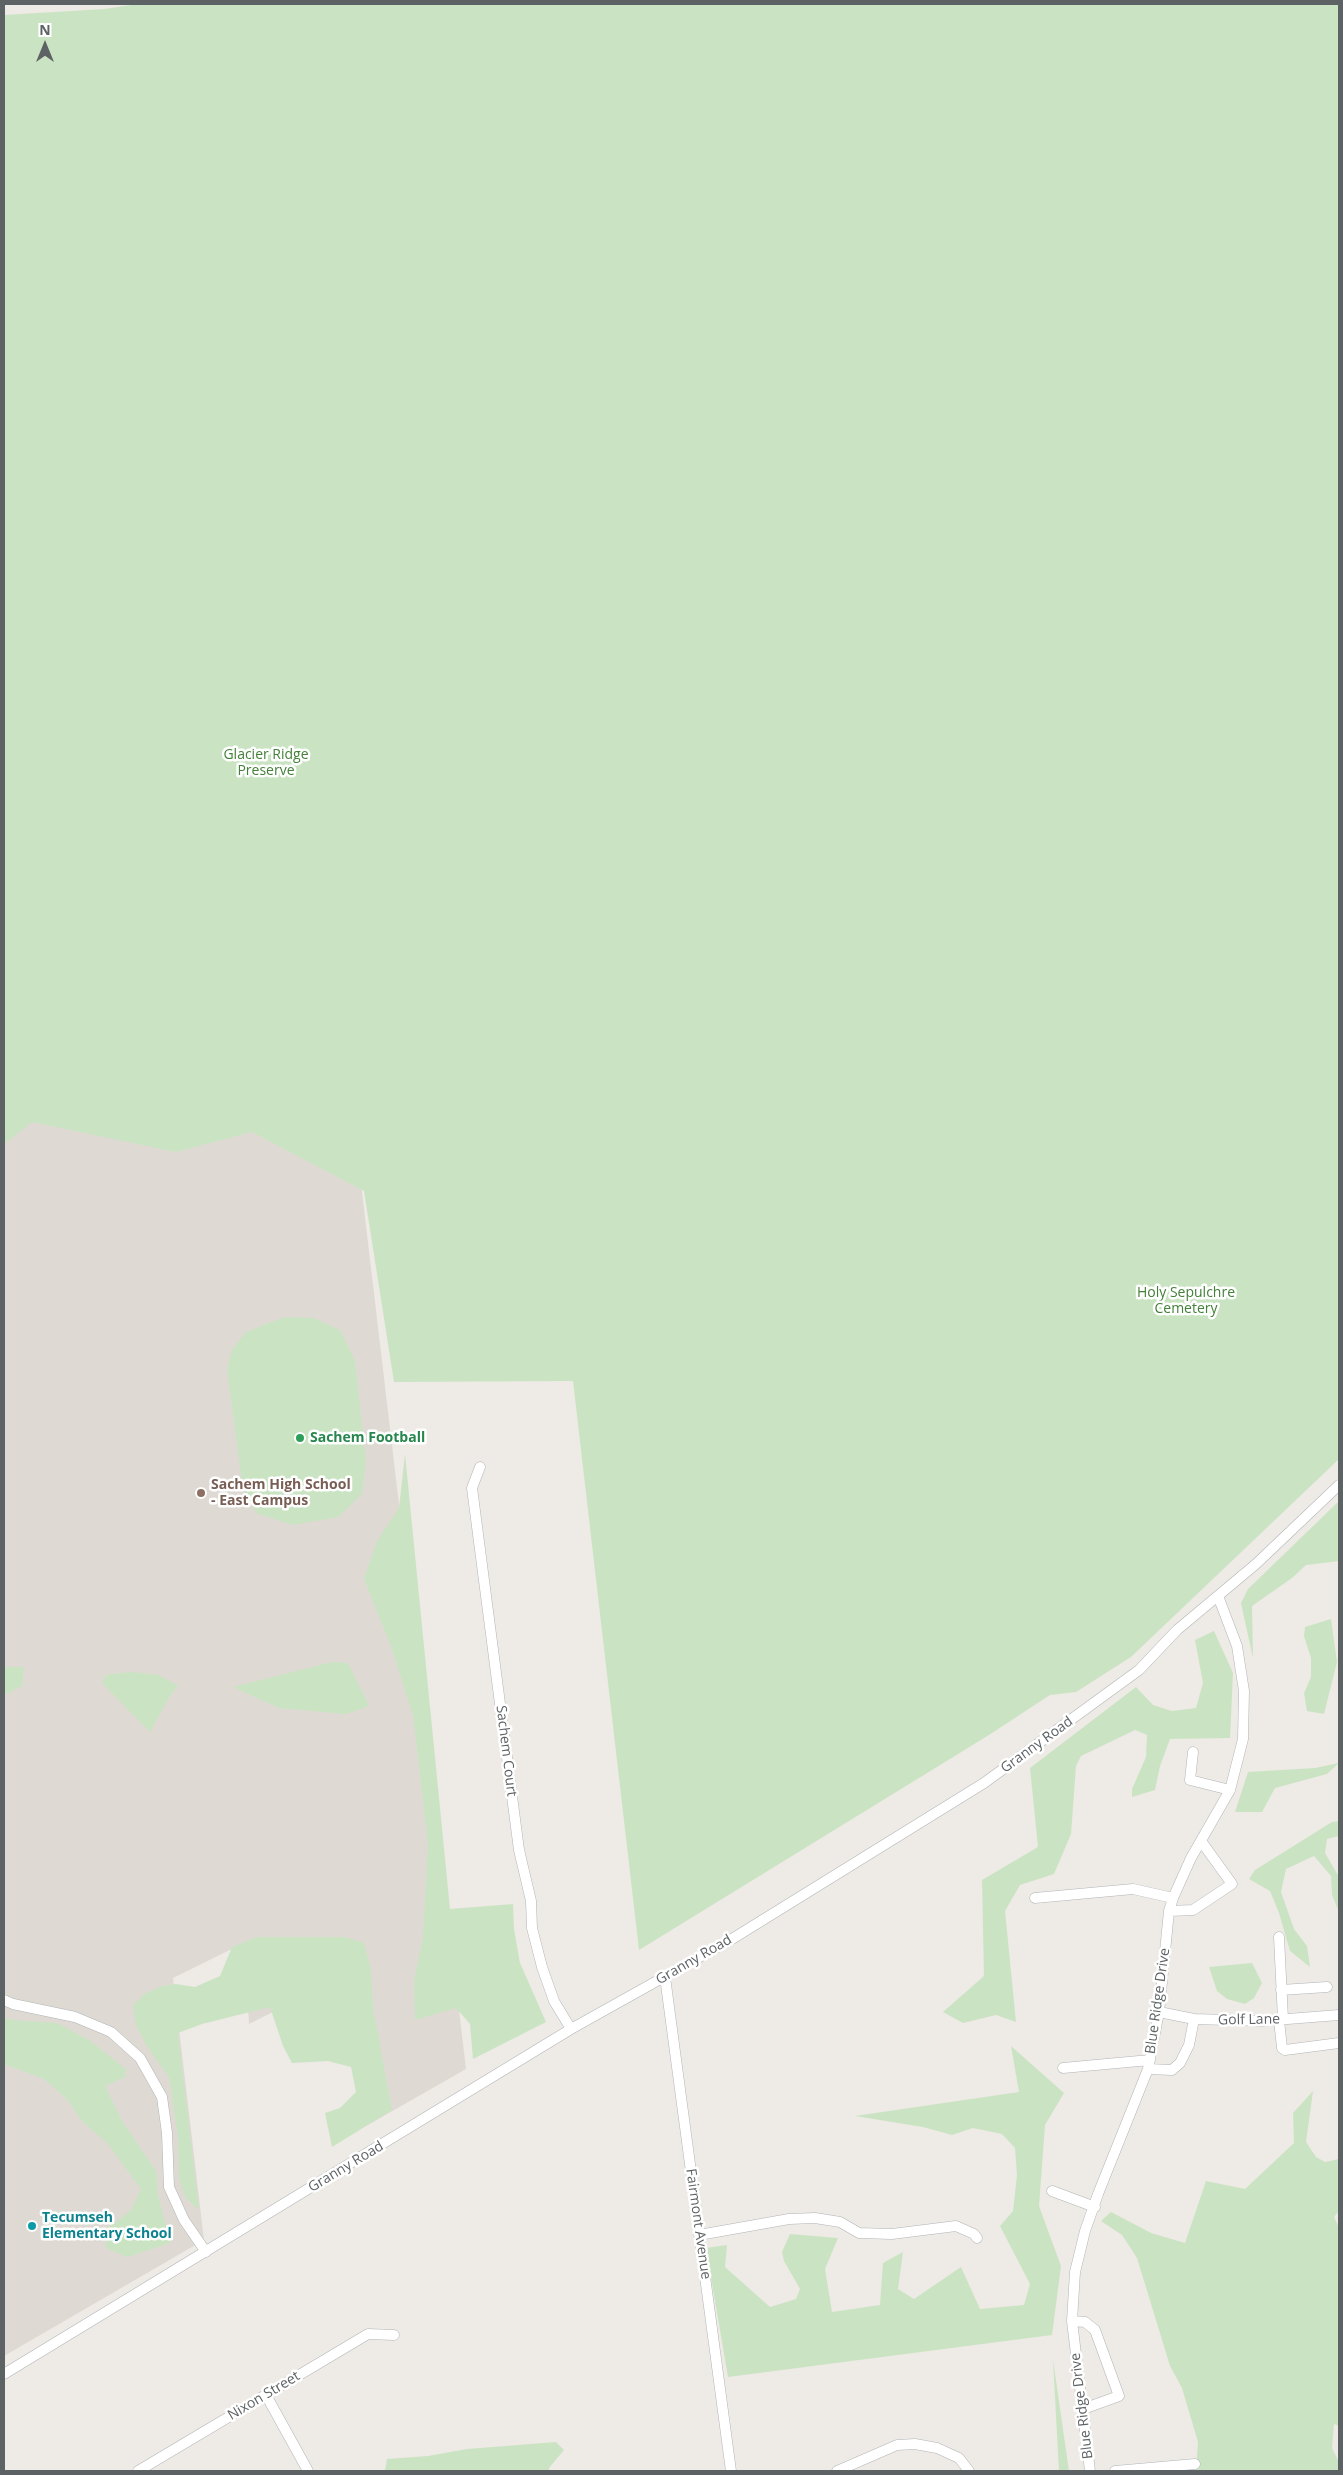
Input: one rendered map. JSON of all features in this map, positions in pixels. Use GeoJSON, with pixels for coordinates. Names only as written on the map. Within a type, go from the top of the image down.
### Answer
{"type":"FeatureCollection","features":[{"type":"Feature","properties":{"kind":"street","name":"Sachem Court"},"geometry":{"type":"LineString","coordinates":[[480,1467],[472,1488],[519,1850],[531,1901],[532,1928],[542,1967],[554,2001],[571,2029]]}},
{"type":"Feature","properties":{"kind":"street","name":"Granny Road"},"geometry":{"type":"LineString","coordinates":[[4,2374],[571,2029],[741,1934],[984,1783],[1139,1670],[1177,1630],[1256,1564],[1339,1485]]}},
{"type":"Feature","properties":{"kind":"street","name":"Blue Ridge Drive"},"geometry":{"type":"LineString","coordinates":[[1090,2471],[1072,2321],[1075,2272],[1085,2231],[1149,2065],[1159,2012],[1169,1911],[1173,1898],[1201,1841],[1230,1790],[1243,1739],[1244,1691],[1237,1646],[1218,1596]]}},
{"type":"Feature","properties":{"kind":"street"},"geometry":{"type":"LineString","coordinates":[[1193,1752],[1190,1780],[1230,1790]]}},
{"type":"Feature","properties":{"kind":"street"},"geometry":{"type":"LineString","coordinates":[[1169,1911],[1193,1910],[1232,1884],[1201,1841]]}},
{"type":"Feature","properties":{"kind":"street"},"geometry":{"type":"LineString","coordinates":[[1035,1898],[1133,1889],[1173,1898]]}},
{"type":"Feature","properties":{"kind":"street"},"geometry":{"type":"LineString","coordinates":[[1279,1937],[1282,2048],[1285,2050],[1339,2043]]}},
{"type":"Feature","properties":{"kind":"street","name":"Fairmont Avenue"},"geometry":{"type":"LineString","coordinates":[[665,1977],[731,2471]]}},
{"type":"Feature","properties":{"kind":"street"},"geometry":{"type":"LineString","coordinates":[[1281,1990],[1327,1987]]}},
{"type":"Feature","properties":{"kind":"street"},"geometry":{"type":"LineString","coordinates":[[4,2000],[13,2004],[75,2017],[111,2032],[140,2058],[162,2097],[167,2133],[169,2187],[184,2220],[206,2252]]}},
{"type":"Feature","properties":{"kind":"street","name":"Golf Lane"},"geometry":{"type":"LineString","coordinates":[[1159,2012],[1194,2020],[1281,2020],[1339,2015]]}},
{"type":"Feature","properties":{"kind":"street"},"geometry":{"type":"LineString","coordinates":[[1063,2068],[1149,2065],[1172,2070],[1180,2063],[1189,2045],[1194,2020]]}},
{"type":"Feature","properties":{"kind":"street"},"geometry":{"type":"LineString","coordinates":[[1052,2191],[1094,2207]]}},
{"type":"Feature","properties":{"kind":"street"},"geometry":{"type":"LineString","coordinates":[[699,2235],[789,2219],[815,2218],[840,2222],[859,2233],[892,2234],[956,2226],[974,2234],[977,2238]]}},
{"type":"Feature","properties":{"kind":"street"},"geometry":{"type":"LineString","coordinates":[[1072,2321],[1085,2322],[1094,2330],[1119,2396],[1083,2409]]}},
{"type":"Feature","properties":{"kind":"street","name":"Nixon Street"},"geometry":{"type":"LineString","coordinates":[[138,2471],[368,2334],[394,2335]]}},
{"type":"Feature","properties":{"kind":"street"},"geometry":{"type":"LineString","coordinates":[[266,2395],[308,2471]]}},
{"type":"Feature","properties":{"kind":"street"},"geometry":{"type":"LineString","coordinates":[[837,2471],[897,2445],[915,2444],[937,2448],[959,2458],[969,2471]]}},
{"type":"Feature","properties":{"kind":"street"},"geometry":{"type":"LineString","coordinates":[[1115,2471],[1195,2464]]}},
{"type":"Feature","properties":{"kind":"shaded area","name":"Sachem High School - East Campus"},"geometry":{"type":"Polygon","coordinates":[[[343,1032],[466,2069],[368,2125],[347,1975],[249,2024],[244,1943],[173,1978],[204,2240],[4,2356],[4,1044],[343,1032]]]}},
{"type":"Feature","properties":{"kind":"green space"},"geometry":{"type":"Polygon","coordinates":[[[138,4],[1339,4],[1339,1459],[1131,1657],[1076,1692],[1050,1695],[989,1735],[639,1950],[573,1381],[394,1382],[364,1191],[252,1132],[176,1152],[32,1122],[4,1144],[4,15],[104,9],[138,4]]]}},
{"type":"Feature","properties":{"kind":"green space","name":"Sachem Football"},"geometry":{"type":"Polygon","coordinates":[[[287,1317],[314,1318],[340,1330],[355,1361],[366,1463],[362,1494],[338,1517],[293,1525],[256,1513],[243,1489],[227,1370],[232,1350],[245,1333],[287,1317]]]}},
{"type":"Feature","properties":{"kind":"green space"},"geometry":{"type":"Polygon","coordinates":[[[405,1454],[450,1909],[513,1904],[514,1929],[520,1963],[546,2022],[473,2059],[470,2024],[456,2008],[415,2020],[414,1981],[423,1937],[428,1843],[413,1715],[391,1646],[364,1579],[377,1541],[399,1508],[405,1454]]]}},
{"type":"Feature","properties":{"kind":"green space"},"geometry":{"type":"Polygon","coordinates":[[[1339,1501],[1339,1561],[1306,1565],[1292,1578],[1252,1606],[1253,1658],[1241,1603],[1248,1589],[1339,1501]]]}},
{"type":"Feature","properties":{"kind":"green space"},"geometry":{"type":"Polygon","coordinates":[[[1331,1619],[1337,1662],[1324,1714],[1307,1711],[1304,1693],[1311,1677],[1311,1658],[1304,1636],[1305,1627],[1331,1619]]]}},
{"type":"Feature","properties":{"kind":"green space"},"geometry":{"type":"Polygon","coordinates":[[[1214,1631],[1233,1673],[1230,1738],[1170,1739],[1160,1766],[1155,1790],[1132,1797],[1132,1789],[1146,1757],[1147,1735],[1135,1730],[1081,1756],[1076,1766],[1071,1834],[1054,1874],[1020,1885],[1005,1911],[1016,2022],[996,2015],[963,2023],[943,2012],[984,1976],[982,1880],[1038,1847],[1030,1768],[1136,1687],[1153,1705],[1172,1711],[1196,1708],[1203,1683],[1195,1640],[1214,1631]]]}},
{"type":"Feature","properties":{"kind":"green space"},"geometry":{"type":"Polygon","coordinates":[[[332,1662],[348,1663],[369,1706],[346,1714],[279,1708],[233,1687],[332,1662]]]}},
{"type":"Feature","properties":{"kind":"green space"},"geometry":{"type":"Polygon","coordinates":[[[4,1667],[24,1667],[22,1686],[4,1695],[4,1667]]]}},
{"type":"Feature","properties":{"kind":"green space"},"geometry":{"type":"Polygon","coordinates":[[[133,1672],[159,1675],[178,1686],[171,1694],[150,1732],[102,1683],[105,1676],[110,1674],[133,1672]]]}},
{"type":"Feature","properties":{"kind":"green space"},"geometry":{"type":"Polygon","coordinates":[[[1339,1763],[1327,1774],[1275,1788],[1262,1812],[1235,1812],[1248,1772],[1315,1768],[1339,1763]]]}},
{"type":"Feature","properties":{"kind":"green space"},"geometry":{"type":"Polygon","coordinates":[[[1339,1821],[1339,1836],[1327,1839],[1325,1853],[1339,1877],[1339,1912],[1332,1895],[1331,1876],[1314,1856],[1286,1869],[1281,1892],[1294,1929],[1307,1946],[1310,1967],[1290,1951],[1279,1913],[1270,1891],[1249,1879],[1255,1870],[1332,1822],[1339,1821]]]}},
{"type":"Feature","properties":{"kind":"green space"},"geometry":{"type":"Polygon","coordinates":[[[257,1937],[345,1937],[364,1943],[371,1969],[373,2008],[392,2110],[332,2147],[325,2113],[340,2108],[356,2092],[351,2067],[328,2061],[292,2063],[283,2046],[270,2007],[202,2024],[178,2033],[199,2210],[186,2198],[179,2179],[178,2137],[169,2077],[146,2045],[136,2025],[133,2006],[144,1994],[162,1986],[176,1984],[195,1987],[220,1976],[232,1947],[257,1937]]]}},
{"type":"Feature","properties":{"kind":"green space"},"geometry":{"type":"Polygon","coordinates":[[[1252,1963],[1262,1983],[1254,1998],[1245,2004],[1227,1999],[1217,1991],[1209,1967],[1252,1963]]]}},
{"type":"Feature","properties":{"kind":"green space"},"geometry":{"type":"Polygon","coordinates":[[[4,2017],[11,2020],[57,2023],[89,2040],[126,2069],[125,2077],[105,2086],[122,2121],[156,2171],[158,2195],[170,2243],[127,2257],[106,2248],[107,2229],[131,2210],[141,2189],[108,2144],[83,2122],[67,2099],[44,2079],[4,2064],[4,2017]]]}},
{"type":"Feature","properties":{"kind":"green space"},"geometry":{"type":"Polygon","coordinates":[[[1011,2046],[1064,2093],[1045,2125],[1039,2206],[1061,2266],[1052,2335],[728,2377],[706,2248],[727,2245],[725,2267],[770,2307],[796,2299],[800,2289],[784,2261],[782,2252],[790,2234],[838,2238],[825,2269],[832,2312],[880,2305],[883,2263],[903,2252],[898,2289],[914,2299],[961,2267],[980,2309],[1024,2305],[1030,2284],[1000,2226],[1013,2211],[1017,2175],[1015,2148],[1002,2134],[973,2128],[952,2135],[923,2127],[855,2116],[1019,2092],[1011,2046]]]}},
{"type":"Feature","properties":{"kind":"green space"},"geometry":{"type":"Polygon","coordinates":[[[1313,2091],[1306,2142],[1316,2157],[1325,2162],[1339,2159],[1339,2211],[1334,2217],[1339,2228],[1339,2426],[1334,2424],[1332,2448],[1339,2462],[1339,2471],[1196,2471],[1198,2442],[1182,2388],[1170,2366],[1137,2258],[1122,2235],[1101,2221],[1111,2212],[1151,2233],[1185,2243],[1206,2181],[1245,2189],[1294,2143],[1293,2113],[1313,2091]]]}},
{"type":"Feature","properties":{"kind":"green space"},"geometry":{"type":"Polygon","coordinates":[[[1053,2360],[1069,2471],[1059,2471],[1053,2360]]]}},
{"type":"Feature","properties":{"kind":"green space"},"geometry":{"type":"Polygon","coordinates":[[[556,2442],[564,2450],[549,2468],[549,2471],[385,2471],[387,2459],[428,2456],[467,2449],[556,2442]]]}},
{"type":"Feature","properties":{"kind":"place","name":"Sachem Football"},"geometry":{"type":"Point","coordinates":[300,1438]}},
{"type":"Feature","properties":{"kind":"place","name":"Sachem High School - East Campus"},"geometry":{"type":"Point","coordinates":[201,1493]}},
{"type":"Feature","properties":{"kind":"place","name":"Tecumseh Elementary School"},"geometry":{"type":"Point","coordinates":[32,2226]}},
{"type":"Feature","properties":{"kind":"park label","name":"Glacier Ridge Preserve"},"geometry":{"type":"Point","coordinates":[266,764]}},
{"type":"Feature","properties":{"kind":"park label","name":"Holy Sepulchre Cemetery"},"geometry":{"type":"Point","coordinates":[1186,1302]}}]}
